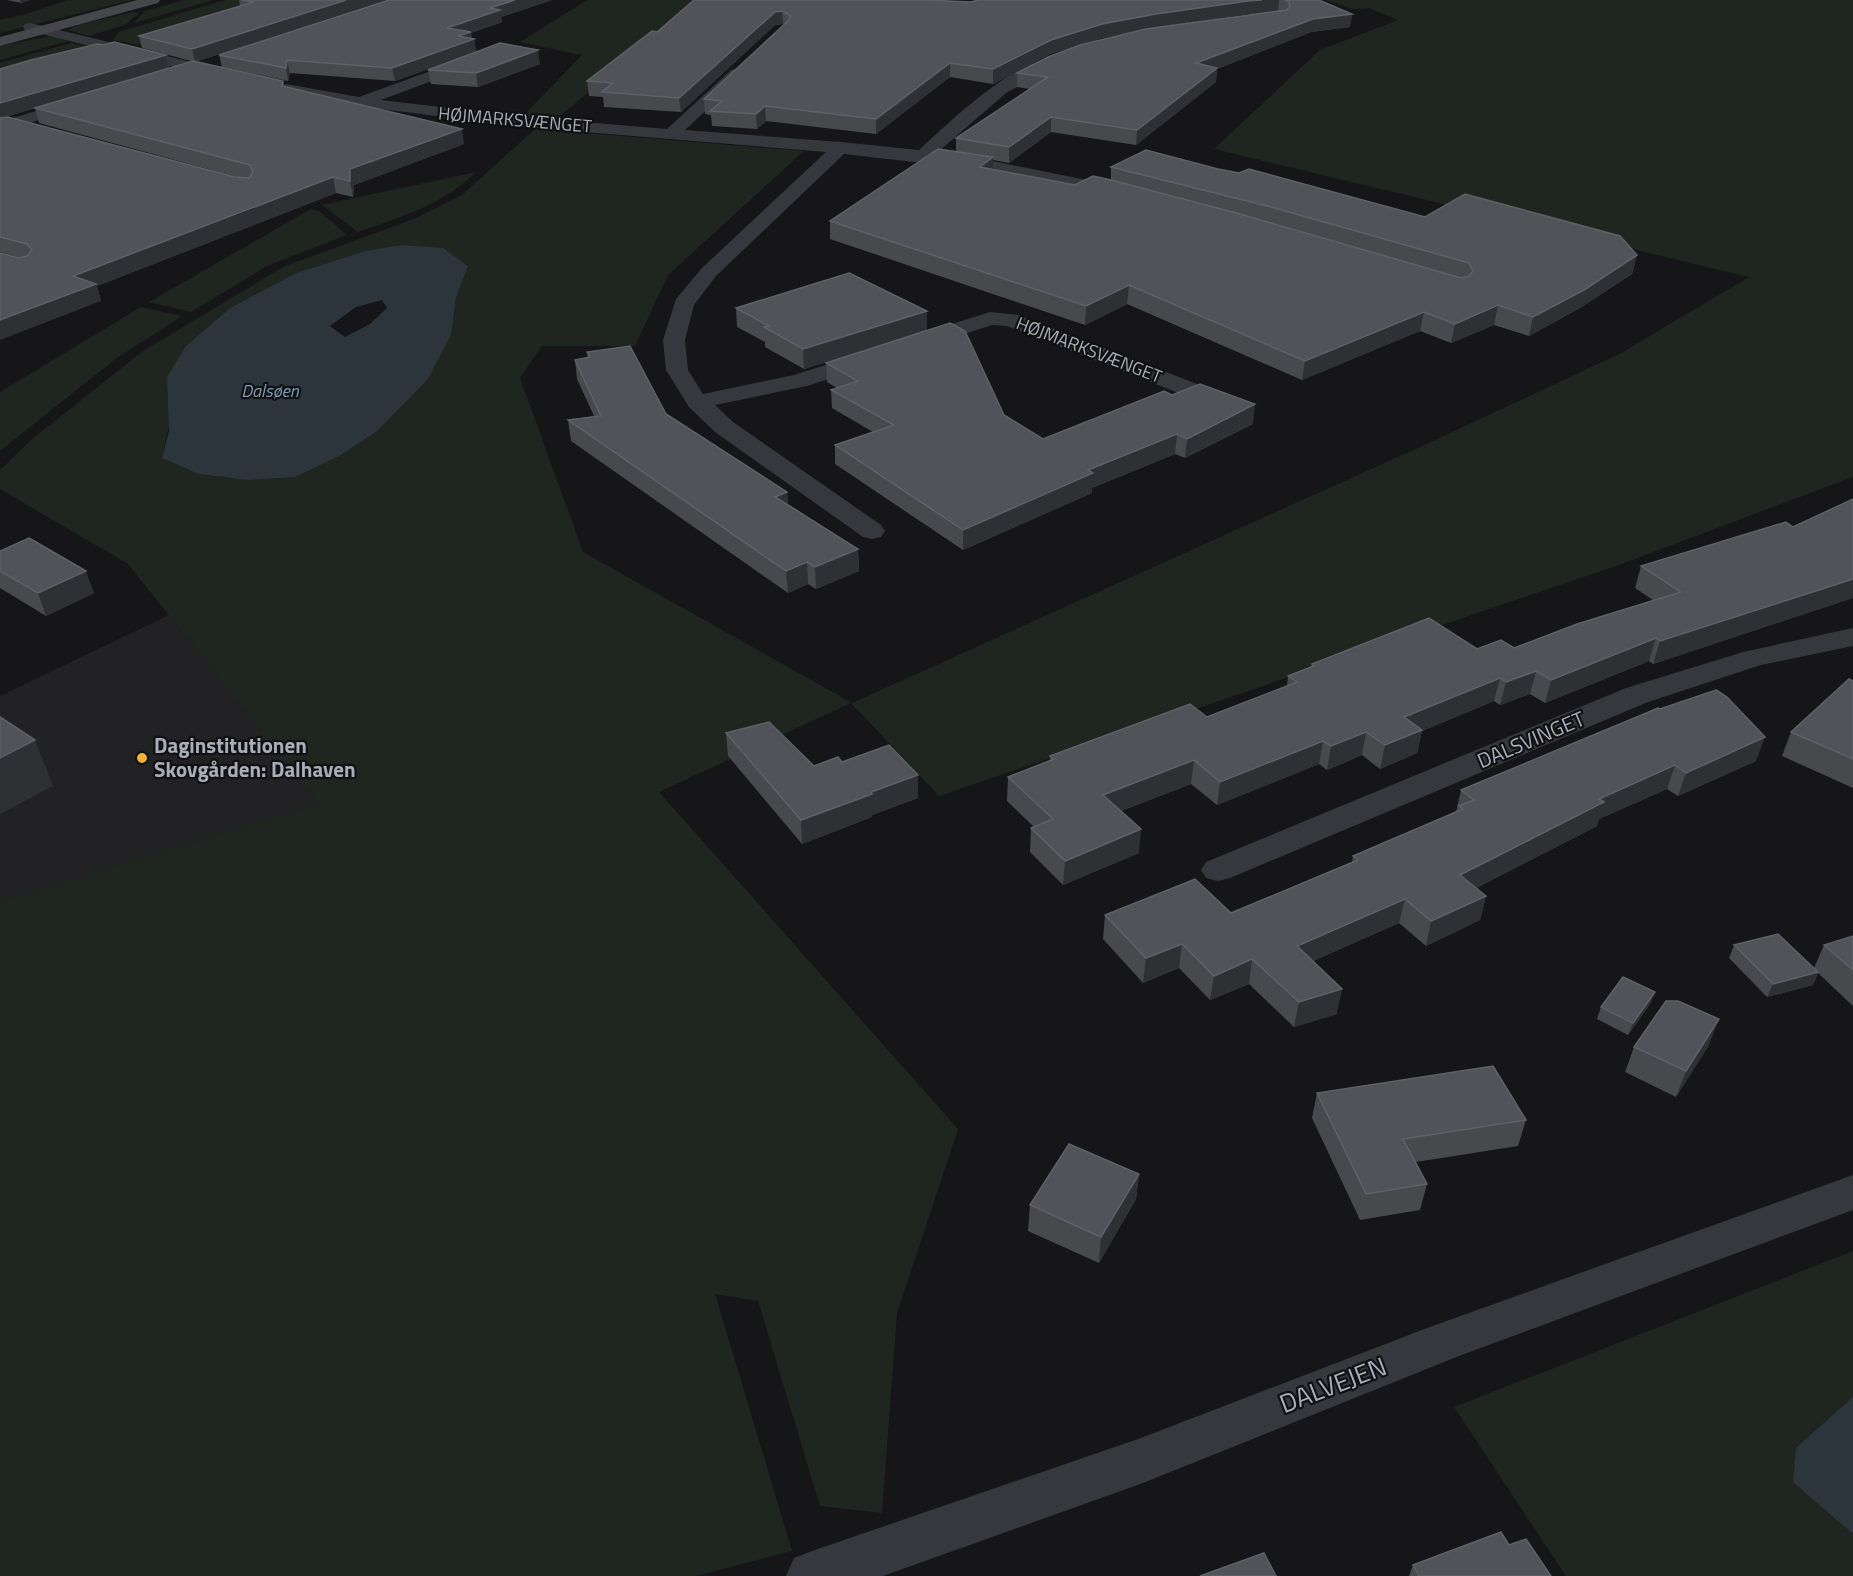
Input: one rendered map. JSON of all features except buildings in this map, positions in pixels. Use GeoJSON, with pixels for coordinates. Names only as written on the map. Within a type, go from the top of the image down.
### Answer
{"type":"FeatureCollection","features":[{"type":"Feature","properties":{"kind":"street"},"geometry":{"type":"LineString","coordinates":[[0,42],[38,28],[153,0]]}},
{"type":"Feature","properties":{"kind":"street"},"geometry":{"type":"LineString","coordinates":[[38,28],[241,78]]}},
{"type":"Feature","properties":{"kind":"street","name":"HØJMARKSVÆNGET"},"geometry":{"type":"LineString","coordinates":[[358,103],[486,56]]}},
{"type":"Feature","properties":{"kind":"street"},"geometry":{"type":"LineString","coordinates":[[923,156],[988,97],[1013,81],[1068,56]]}},
{"type":"Feature","properties":{"kind":"street"},"geometry":{"type":"LineString","coordinates":[[164,78],[229,57]]}},
{"type":"Feature","properties":{"kind":"street"},"geometry":{"type":"LineString","coordinates":[[672,133],[748,62]]}},
{"type":"Feature","properties":{"kind":"street","name":"HØJMARKSVÆNGET"},"geometry":{"type":"LineString","coordinates":[[273,86],[358,103],[439,114],[841,147],[923,156],[992,166],[1142,198]]}},
{"type":"Feature","properties":{"kind":"street"},"geometry":{"type":"LineString","coordinates":[[6,125],[99,97]]}},
{"type":"Feature","properties":{"kind":"street"},"geometry":{"type":"LineString","coordinates":[[6,125],[46,133]]}},
{"type":"Feature","properties":{"kind":"street"},"geometry":{"type":"LineString","coordinates":[[841,147],[710,272],[684,304],[674,340],[677,370],[697,402],[724,427],[872,531]]}},
{"type":"Feature","properties":{"kind":"street","name":"HØJMARKSVÆNGET"},"geometry":{"type":"LineString","coordinates":[[697,402],[799,381],[990,318],[1011,320],[1202,394]]}},
{"type":"Feature","properties":{"kind":"street","name":"DALSVINGET"},"geometry":{"type":"LineString","coordinates":[[1218,870],[1637,695],[1754,658],[1853,637]]}},
{"type":"Feature","properties":{"kind":"street","name":"DALVEJEN"},"geometry":{"type":"LineString","coordinates":[[812,1576],[1143,1460],[1443,1342],[1853,1192]]}},
{"type":"Feature","properties":{"kind":"shaded area"},"geometry":{"type":"Polygon","coordinates":[[[68,0],[132,0],[0,33],[0,20],[68,0]]]}},
{"type":"Feature","properties":{"kind":"shaded area"},"geometry":{"type":"Polygon","coordinates":[[[184,0],[213,0],[134,23],[145,11],[184,0]]]}},
{"type":"Feature","properties":{"kind":"shaded area"},"geometry":{"type":"Polygon","coordinates":[[[225,0],[287,0],[139,45],[113,40],[119,32],[225,0]]]}},
{"type":"Feature","properties":{"kind":"shaded area"},"geometry":{"type":"Polygon","coordinates":[[[587,0],[830,0],[682,15],[555,120],[522,117],[582,55],[520,42],[587,0]]]}},
{"type":"Feature","properties":{"kind":"shaded area"},"geometry":{"type":"Polygon","coordinates":[[[1326,0],[1853,0],[1853,477],[1619,565],[939,796],[851,703],[659,792],[958,1129],[897,1313],[882,1513],[820,1506],[758,1301],[715,1294],[792,1551],[696,1576],[0,1576],[0,901],[319,803],[128,564],[0,489],[0,470],[31,440],[143,351],[285,266],[414,219],[462,195],[535,129],[804,151],[668,275],[635,346],[542,346],[520,378],[583,552],[852,703],[1418,448],[1621,353],[1749,277],[1214,149],[1320,50],[1398,20],[1369,8],[1353,9],[1326,0]],[[401,245],[365,251],[296,273],[230,308],[186,346],[162,458],[198,474],[247,480],[451,335],[456,298],[468,265],[401,245]]]}},
{"type":"Feature","properties":{"kind":"shaded area"},"geometry":{"type":"Polygon","coordinates":[[[133,12],[139,13],[125,25],[88,36],[68,30],[77,25],[133,12]]]}},
{"type":"Feature","properties":{"kind":"shaded area"},"geometry":{"type":"Polygon","coordinates":[[[51,36],[69,41],[0,60],[0,46],[51,36]]]}},
{"type":"Feature","properties":{"kind":"shaded area"},"geometry":{"type":"Polygon","coordinates":[[[71,43],[111,52],[0,84],[0,63],[71,43]]]}},
{"type":"Feature","properties":{"kind":"shaded area"},"geometry":{"type":"Polygon","coordinates":[[[476,172],[463,184],[435,202],[358,232],[322,205],[476,172]]]}},
{"type":"Feature","properties":{"kind":"shaded area"},"geometry":{"type":"Polygon","coordinates":[[[311,209],[319,211],[347,235],[267,266],[191,312],[149,302],[311,209]]]}},
{"type":"Feature","properties":{"kind":"shaded area"},"geometry":{"type":"Polygon","coordinates":[[[141,307],[182,316],[114,360],[0,451],[0,392],[141,307]]]}},
{"type":"Feature","properties":{"kind":"shaded area","name":"Daginstitutionen Skovgården: Dalhaven"},"geometry":{"type":"Polygon","coordinates":[[[169,615],[334,819],[0,909],[0,696],[169,615]]]}},
{"type":"Feature","properties":{"kind":"shaded area"},"geometry":{"type":"Polygon","coordinates":[[[1853,1251],[1853,1576],[1566,1576],[1454,1407],[1853,1251]]]}},
{"type":"Feature","properties":{"kind":"water","name":"Dalsøen"},"geometry":{"type":"Polygon","coordinates":[[[401,245],[443,248],[468,266],[456,298],[451,335],[428,379],[377,431],[339,456],[295,477],[247,480],[198,474],[162,458],[169,431],[167,377],[186,346],[230,308],[296,273],[365,251],[401,245]],[[382,300],[356,307],[330,326],[345,337],[370,324],[387,308],[382,300]]]}},
{"type":"Feature","properties":{"kind":"water"},"geometry":{"type":"Polygon","coordinates":[[[1853,1397],[1853,1534],[1793,1482],[1796,1448],[1853,1397]]]}},
{"type":"Feature","properties":{"kind":"place","name":"Daginstitutionen Skovgården: Dalhaven"},"geometry":{"type":"Point","coordinates":[142,758]}}]}
